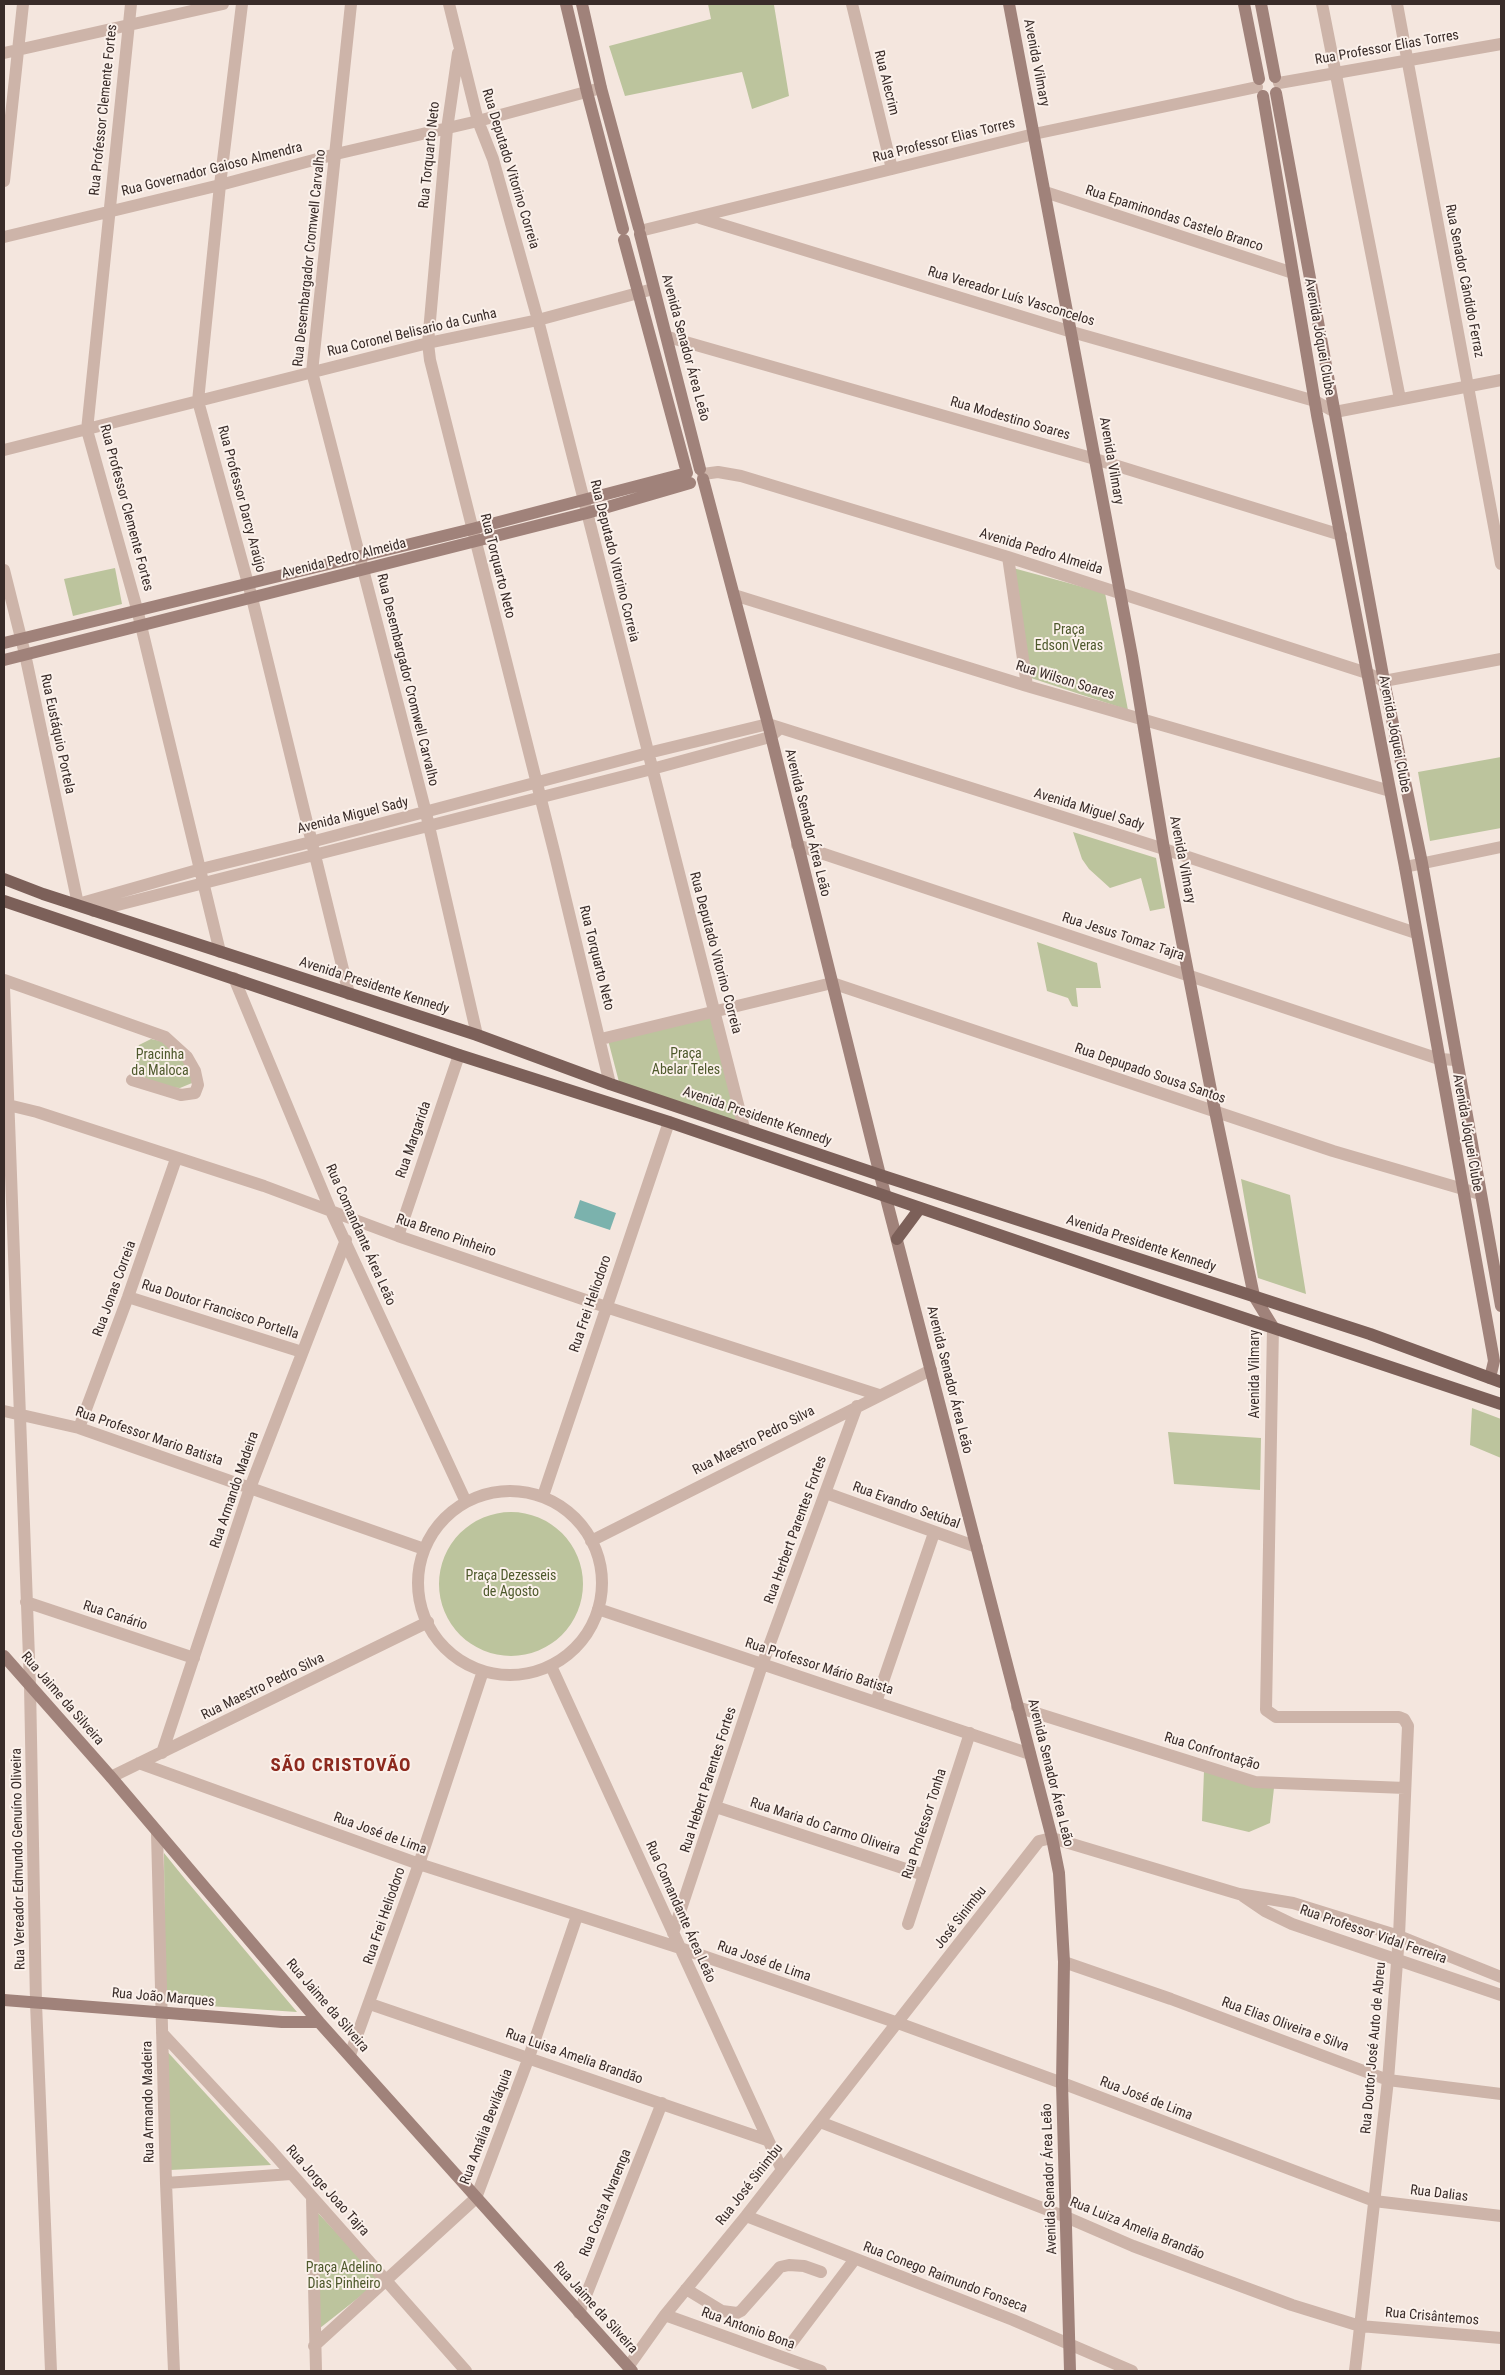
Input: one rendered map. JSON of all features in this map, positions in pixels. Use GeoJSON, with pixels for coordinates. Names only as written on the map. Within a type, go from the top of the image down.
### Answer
{"type":"FeatureCollection","features":[{"type":"Feature","properties":{"kind":"main road","name":"Avenida Presidente Kennedy"},"geometry":{"type":"LineString","coordinates":[[4,879],[94,911],[477,1035],[610,1084],[880,1175],[1370,1334],[1495,1380]]}},
{"type":"Feature","properties":{"kind":"main road"},"geometry":{"type":"LineString","coordinates":[[4,901],[459,1055],[669,1122],[1501,1404]]}},
{"type":"Feature","properties":{"kind":"main road"},"geometry":{"type":"LineString","coordinates":[[898,1239],[920,1208]]}},
{"type":"Feature","properties":{"kind":"street"},"geometry":{"type":"LineString","coordinates":[[4,181],[23,4]]}},
{"type":"Feature","properties":{"kind":"street","name":"Rua Professor Clemente Fortes"},"geometry":{"type":"LineString","coordinates":[[131,4],[108,211],[87,430],[141,625],[202,868],[220,952]]}},
{"type":"Feature","properties":{"kind":"street"},"geometry":{"type":"LineString","coordinates":[[4,53],[223,4]]}},
{"type":"Feature","properties":{"kind":"street","name":"Rua Professor Darcy Araújo"},"geometry":{"type":"LineString","coordinates":[[242,4],[220,185],[198,400],[248,582],[348,994]]}},
{"type":"Feature","properties":{"kind":"street","name":"Rua Desembargador Cromwell Carvalho"},"geometry":{"type":"LineString","coordinates":[[351,4],[312,372],[427,819],[477,1035]]}},
{"type":"Feature","properties":{"kind":"street","name":"Rua Deputado Vitorino Correia"},"geometry":{"type":"LineString","coordinates":[[449,4],[478,121],[493,159],[538,320],[716,1012],[744,1128]]}},
{"type":"Feature","properties":{"kind":"street"},"geometry":{"type":"LineString","coordinates":[[566,4],[587,92],[688,478]]}},
{"type":"Feature","properties":{"kind":"street","name":"Avenida Senador Área Leão"},"geometry":{"type":"LineString","coordinates":[[582,4],[601,88],[653,289],[668,337],[734,595],[773,730],[797,845],[880,1175],[1052,1838],[1059,1873],[1064,1962],[1062,2083],[1070,2371]]}},
{"type":"Feature","properties":{"kind":"street","name":"Rua Alecrim"},"geometry":{"type":"LineString","coordinates":[[852,4],[892,169]]}},
{"type":"Feature","properties":{"kind":"street","name":"Avenida Vilmary"},"geometry":{"type":"LineString","coordinates":[[1009,4],[1072,332],[1143,720],[1164,849],[1215,1112],[1254,1296],[1273,1327],[1266,1710],[1276,1716],[1399,1717],[1404,1719],[1408,1726]]}},
{"type":"Feature","properties":{"kind":"street","name":"Avenida Jóquei Clube"},"geometry":{"type":"LineString","coordinates":[[1244,4],[1315,401],[1405,867],[1461,1187],[1493,1355],[1495,1380]]}},
{"type":"Feature","properties":{"kind":"street","name":"Avenida Jóquei Clube"},"geometry":{"type":"LineString","coordinates":[[1261,4],[1384,681],[1422,863],[1501,1306]]}},
{"type":"Feature","properties":{"kind":"street"},"geometry":{"type":"LineString","coordinates":[[1322,4],[1334,73],[1400,399]]}},
{"type":"Feature","properties":{"kind":"street","name":"Rua Senador Cândido Ferraz"},"geometry":{"type":"LineString","coordinates":[[1397,4],[1501,564]]}},
{"type":"Feature","properties":{"kind":"street","name":"Rua Professor Elias Torres"},"geometry":{"type":"LineString","coordinates":[[1277,84],[1501,44]]}},
{"type":"Feature","properties":{"kind":"street","name":"Rua Torquarto Neto"},"geometry":{"type":"LineString","coordinates":[[459,48],[447,129],[428,343],[435,384],[539,790],[601,1039],[610,1084]]}},
{"type":"Feature","properties":{"kind":"street"},"geometry":{"type":"LineString","coordinates":[[1264,75],[1277,84],[1270,97],[1259,87],[1264,75]]}},
{"type":"Feature","properties":{"kind":"street","name":"Rua Professor Elias Torres"},"geometry":{"type":"LineString","coordinates":[[639,231],[700,218],[1034,134],[1259,87]]}},
{"type":"Feature","properties":{"kind":"street","name":"Rua Governador Gaioso Almendra"},"geometry":{"type":"LineString","coordinates":[[4,236],[220,185],[336,154],[447,129],[601,88]]}},
{"type":"Feature","properties":{"kind":"street","name":"Rua Epaminondas Castelo Branco"},"geometry":{"type":"LineString","coordinates":[[1045,192],[1293,274]]}},
{"type":"Feature","properties":{"kind":"street","name":"Rua Vereador Luís Vasconcelos"},"geometry":{"type":"LineString","coordinates":[[700,218],[1072,332],[1315,401],[1335,412]]}},
{"type":"Feature","properties":{"kind":"street"},"geometry":{"type":"LineString","coordinates":[[624,234],[631,224],[639,231]]}},
{"type":"Feature","properties":{"kind":"street","name":"Rua Coronel Belisario da Cunha"},"geometry":{"type":"LineString","coordinates":[[4,450],[428,343],[538,320],[653,289]]}},
{"type":"Feature","properties":{"kind":"street","name":"Rua Modestino Soares"},"geometry":{"type":"LineString","coordinates":[[668,337],[1095,459],[1341,535]]}},
{"type":"Feature","properties":{"kind":"street"},"geometry":{"type":"LineString","coordinates":[[1335,412],[1501,380]]}},
{"type":"Feature","properties":{"kind":"street","name":"Avenida Pedro Almeida"},"geometry":{"type":"LineString","coordinates":[[4,660],[476,542],[585,507],[688,478],[698,485],[702,474],[718,472],[741,476],[1008,557],[1367,673],[1384,681]]}},
{"type":"Feature","properties":{"kind":"street","name":"Avenida Pedro Almeida"},"geometry":{"type":"LineString","coordinates":[[4,643],[360,555],[472,529],[585,507]]}},
{"type":"Feature","properties":{"kind":"street"},"geometry":{"type":"LineString","coordinates":[[1008,557],[1027,686]]}},
{"type":"Feature","properties":{"kind":"street","name":"Rua Eustáquio Portela"},"geometry":{"type":"LineString","coordinates":[[4,570],[25,654],[78,904]]}},
{"type":"Feature","properties":{"kind":"street","name":"Rua Wilson Soares"},"geometry":{"type":"LineString","coordinates":[[734,595],[1027,686],[1390,791]]}},
{"type":"Feature","properties":{"kind":"street"},"geometry":{"type":"LineString","coordinates":[[1384,681],[1501,659]]}},
{"type":"Feature","properties":{"kind":"street","name":"Avenida Miguel Sady"},"geometry":{"type":"LineString","coordinates":[[94,911],[205,883],[313,848],[539,790],[652,769],[773,730]]}},
{"type":"Feature","properties":{"kind":"street","name":"Avenida Miguel Sady"},"geometry":{"type":"LineString","coordinates":[[539,790],[648,753],[773,730],[1164,849],[1416,933]]}},
{"type":"Feature","properties":{"kind":"street","name":"Rua Jesus Tomaz Tajra"},"geometry":{"type":"LineString","coordinates":[[797,845],[1439,1059],[1456,1060]]}},
{"type":"Feature","properties":{"kind":"street"},"geometry":{"type":"LineString","coordinates":[[1405,867],[1501,847]]}},
{"type":"Feature","properties":{"kind":"street","name":"Avenida Miguel Sady"},"geometry":{"type":"LineString","coordinates":[[78,904],[202,868],[313,848]]}},
{"type":"Feature","properties":{"kind":"street","name":"Rua Comandante Área Leão"},"geometry":{"type":"LineString","coordinates":[[234,978],[330,1209],[466,1502]]}},
{"type":"Feature","properties":{"kind":"street"},"geometry":{"type":"LineString","coordinates":[[4,980],[165,1037],[187,1057],[195,1072],[198,1085],[195,1093],[181,1095],[132,1080]]}},
{"type":"Feature","properties":{"kind":"street"},"geometry":{"type":"LineString","coordinates":[[601,1039],[832,982]]}},
{"type":"Feature","properties":{"kind":"street","name":"Rua Depupado Sousa Santos"},"geometry":{"type":"LineString","coordinates":[[832,982],[1333,1151],[1480,1194]]}},
{"type":"Feature","properties":{"kind":"street","name":"Rua Vereador Edmundo Genuíno Oliveira"},"geometry":{"type":"LineString","coordinates":[[4,986],[30,1685],[36,2003],[51,2371]]}},
{"type":"Feature","properties":{"kind":"street","name":"Rua Margarida"},"geometry":{"type":"LineString","coordinates":[[398,1236],[459,1055]]}},
{"type":"Feature","properties":{"kind":"street","name":"Rua Breno Pinheiro"},"geometry":{"type":"LineString","coordinates":[[7,1104],[330,1209],[398,1236],[606,1307],[879,1396]]}},
{"type":"Feature","properties":{"kind":"street","name":"Rua Frei Heliodoro"},"geometry":{"type":"LineString","coordinates":[[543,1496],[669,1122]]}},
{"type":"Feature","properties":{"kind":"street","name":"Rua Jonas Correia"},"geometry":{"type":"LineString","coordinates":[[79,1428],[128,1297],[176,1159]]}},
{"type":"Feature","properties":{"kind":"street","name":"Rua Armando Madeira"},"geometry":{"type":"LineString","coordinates":[[162,1753],[250,1488],[346,1240]]}},
{"type":"Feature","properties":{"kind":"street","name":"Rua Doutor Francisco Portella"},"geometry":{"type":"LineString","coordinates":[[128,1297],[302,1352]]}},
{"type":"Feature","properties":{"kind":"street","name":"Rua Maestro Pedro Silva"},"geometry":{"type":"LineString","coordinates":[[591,1541],[931,1370]]}},
{"type":"Feature","properties":{"kind":"street","name":"Rua Herbert Parentes Fortes"},"geometry":{"type":"LineString","coordinates":[[762,1665],[857,1406]]}},
{"type":"Feature","properties":{"kind":"street","name":"Rua Professor Mario Batista"},"geometry":{"type":"LineString","coordinates":[[4,1411],[79,1428],[424,1549]]}},
{"type":"Feature","properties":{"kind":"street"},"geometry":{"type":"LineString","coordinates":[[494,1492],[523,1492],[543,1496],[570,1513],[585,1529],[591,1541],[601,1572],[601,1596],[595,1619],[584,1638],[569,1654],[551,1666],[531,1673],[509,1676],[483,1671],[466,1665],[447,1651],[432,1633],[421,1606],[418,1578],[424,1549],[441,1522],[466,1502],[494,1492]]}},
{"type":"Feature","properties":{"kind":"street","name":"Rua Evandro Setúbal"},"geometry":{"type":"LineString","coordinates":[[826,1493],[977,1547]]}},
{"type":"Feature","properties":{"kind":"street"},"geometry":{"type":"LineString","coordinates":[[876,1702],[934,1533]]}},
{"type":"Feature","properties":{"kind":"street","name":"Rua Canário"},"geometry":{"type":"LineString","coordinates":[[26,1602],[194,1658]]}},
{"type":"Feature","properties":{"kind":"street","name":"Rua Professor Mário Batista"},"geometry":{"type":"LineString","coordinates":[[598,1609],[1030,1754]]}},
{"type":"Feature","properties":{"kind":"street","name":"Rua Maestro Pedro Silva"},"geometry":{"type":"LineString","coordinates":[[111,1777],[428,1622]]}},
{"type":"Feature","properties":{"kind":"street","name":"Rua Jaime da Silveira"},"geometry":{"type":"LineString","coordinates":[[4,1656],[111,1777],[319,2022],[630,2369]]}},
{"type":"Feature","properties":{"kind":"street","name":"Rua Hebert Parentes Fortes"},"geometry":{"type":"LineString","coordinates":[[673,1932],[762,1665]]}},
{"type":"Feature","properties":{"kind":"street","name":"Rua Comandante Área Leão"},"geometry":{"type":"LineString","coordinates":[[551,1666],[782,2170]]}},
{"type":"Feature","properties":{"kind":"street","name":"Rua Frei Heliodoro"},"geometry":{"type":"LineString","coordinates":[[350,2055],[419,1864],[483,1671]]}},
{"type":"Feature","properties":{"kind":"street","name":"Rua Confrontação"},"geometry":{"type":"LineString","coordinates":[[1018,1707],[1256,1782],[1405,1788]]}},
{"type":"Feature","properties":{"kind":"street","name":"Rua Doutor José Auto de Abreu"},"geometry":{"type":"LineString","coordinates":[[1355,2371],[1388,2080],[1399,1936],[1408,1726]]}},
{"type":"Feature","properties":{"kind":"street","name":"Rua Professor Tonha"},"geometry":{"type":"LineString","coordinates":[[908,1924],[970,1733]]}},
{"type":"Feature","properties":{"kind":"street","name":"Rua José de Lima"},"geometry":{"type":"LineString","coordinates":[[139,1763],[419,1864],[680,1948],[898,2024],[1062,2083],[1374,2201]]}},
{"type":"Feature","properties":{"kind":"street","name":"Rua Maria do Carmo Oliveira"},"geometry":{"type":"LineString","coordinates":[[716,1807],[924,1875]]}},
{"type":"Feature","properties":{"kind":"street","name":"Rua Armando Madeira"},"geometry":{"type":"LineString","coordinates":[[157,1833],[166,2183],[174,2371]]}},
{"type":"Feature","properties":{"kind":"street","name":"Rua Professor Vidal Ferreira"},"geometry":{"type":"LineString","coordinates":[[1052,1838],[1239,1894],[1292,1903],[1399,1936],[1501,1976]]}},
{"type":"Feature","properties":{"kind":"street","name":"José Sinimbu"},"geometry":{"type":"LineString","coordinates":[[898,2024],[1039,1841],[1052,1838]]}},
{"type":"Feature","properties":{"kind":"street","name":"Rua Professor Vidal Ferreira"},"geometry":{"type":"LineString","coordinates":[[1239,1894],[1265,1911],[1292,1924],[1501,1995]]}},
{"type":"Feature","properties":{"kind":"street","name":"Rua Amália Beviláquia"},"geometry":{"type":"LineString","coordinates":[[314,2346],[476,2198],[529,2057],[577,1916]]}},
{"type":"Feature","properties":{"kind":"street","name":"Rua Elias Oliveira e Silva"},"geometry":{"type":"LineString","coordinates":[[1064,1962],[1172,1999],[1388,2080],[1501,2094]]}},
{"type":"Feature","properties":{"kind":"street","name":"Rua João Marques"},"geometry":{"type":"LineString","coordinates":[[4,2000],[282,2022],[319,2022]]}},
{"type":"Feature","properties":{"kind":"street","name":"Rua Luisa Amelia Brandão"},"geometry":{"type":"LineString","coordinates":[[370,2004],[767,2140]]}},
{"type":"Feature","properties":{"kind":"street","name":"Rua José Sinimbu"},"geometry":{"type":"LineString","coordinates":[[630,2369],[665,2315],[898,2024]]}},
{"type":"Feature","properties":{"kind":"street","name":"Rua Jorge Joao Tajra"},"geometry":{"type":"LineString","coordinates":[[162,2033],[291,2174],[466,2371]]}},
{"type":"Feature","properties":{"kind":"street","name":"Rua Costa Alvarenga"},"geometry":{"type":"LineString","coordinates":[[579,2313],[662,2104]]}},
{"type":"Feature","properties":{"kind":"street","name":"Rua Luiza Amelia Brandão"},"geometry":{"type":"LineString","coordinates":[[820,2122],[1066,2217],[1142,2250],[1292,2305],[1360,2326]]}},
{"type":"Feature","properties":{"kind":"street"},"geometry":{"type":"LineString","coordinates":[[166,2183],[291,2174]]}},
{"type":"Feature","properties":{"kind":"street"},"geometry":{"type":"LineString","coordinates":[[312,2198],[316,2371]]}},
{"type":"Feature","properties":{"kind":"street","name":"Rua Dalias"},"geometry":{"type":"LineString","coordinates":[[1374,2201],[1501,2216]]}},
{"type":"Feature","properties":{"kind":"street","name":"Rua Conego Raimundo Fonseca"},"geometry":{"type":"LineString","coordinates":[[746,2216],[1013,2320],[1132,2371]]}},
{"type":"Feature","properties":{"kind":"street"},"geometry":{"type":"LineString","coordinates":[[790,2344],[855,2259]]}},
{"type":"Feature","properties":{"kind":"street"},"geometry":{"type":"LineString","coordinates":[[686,2289],[722,2311],[736,2312],[741,2311],[780,2267],[789,2265],[804,2266],[821,2272]]}},
{"type":"Feature","properties":{"kind":"street","name":"Rua Antonio Bona"},"geometry":{"type":"LineString","coordinates":[[665,2315],[821,2371]]}},
{"type":"Feature","properties":{"kind":"street","name":"Rua Crisântemos"},"geometry":{"type":"LineString","coordinates":[[1360,2326],[1501,2338]]}},
{"type":"Feature","properties":{"kind":"green space"},"geometry":{"type":"Polygon","coordinates":[[[708,4],[776,4],[774,5],[789,96],[752,109],[742,72],[625,96],[609,46],[711,19],[708,4]]]}},
{"type":"Feature","properties":{"kind":"green space"},"geometry":{"type":"Polygon","coordinates":[[[115,568],[122,604],[73,616],[64,579],[115,568]]]}},
{"type":"Feature","properties":{"kind":"green space","name":"Praça Edson Veras"},"geometry":{"type":"Polygon","coordinates":[[[1013,568],[1105,593],[1128,710],[1031,678],[1013,568]]]}},
{"type":"Feature","properties":{"kind":"green space"},"geometry":{"type":"Polygon","coordinates":[[[1501,757],[1501,828],[1430,841],[1418,772],[1501,757]]]}},
{"type":"Feature","properties":{"kind":"green space"},"geometry":{"type":"Polygon","coordinates":[[[1073,832],[1156,858],[1165,908],[1150,911],[1141,878],[1110,888],[1089,869],[1082,859],[1073,832]]]}},
{"type":"Feature","properties":{"kind":"green space"},"geometry":{"type":"Polygon","coordinates":[[[1037,942],[1097,963],[1101,988],[1076,988],[1078,1007],[1072,1006],[1068,998],[1047,991],[1037,942]]]}},
{"type":"Feature","properties":{"kind":"green space","name":"Praça Abelar Teles"},"geometry":{"type":"Polygon","coordinates":[[[715,1012],[744,1128],[619,1082],[608,1040],[715,1012]]]}},
{"type":"Feature","properties":{"kind":"green space","name":"Pracinha da Maloca"},"geometry":{"type":"Polygon","coordinates":[[[151,1039],[166,1042],[188,1059],[192,1083],[180,1088],[165,1087],[151,1082],[137,1072],[136,1052],[139,1045],[151,1039]]]}},
{"type":"Feature","properties":{"kind":"green space"},"geometry":{"type":"Polygon","coordinates":[[[1241,1179],[1290,1195],[1306,1294],[1258,1278],[1241,1179]]]}},
{"type":"Feature","properties":{"kind":"green space"},"geometry":{"type":"Polygon","coordinates":[[[1472,1408],[1501,1419],[1501,1458],[1470,1445],[1472,1408]]]}},
{"type":"Feature","properties":{"kind":"green space"},"geometry":{"type":"Polygon","coordinates":[[[1168,1432],[1261,1438],[1260,1490],[1174,1484],[1168,1432]]]}},
{"type":"Feature","properties":{"kind":"green space","name":"Praça Dezesseis de Agosto"},"geometry":{"type":"Polygon","coordinates":[[[511,1512],[538,1518],[551,1524],[562,1533],[571,1544],[577,1557],[583,1584],[577,1611],[571,1624],[562,1635],[551,1644],[538,1650],[511,1656],[484,1650],[471,1644],[460,1635],[451,1624],[445,1611],[439,1584],[445,1557],[451,1544],[460,1533],[471,1524],[484,1518],[511,1512]]]}},
{"type":"Feature","properties":{"kind":"green space"},"geometry":{"type":"Polygon","coordinates":[[[1204,1771],[1274,1788],[1270,1823],[1249,1832],[1202,1821],[1204,1771]]]}},
{"type":"Feature","properties":{"kind":"green space"},"geometry":{"type":"Polygon","coordinates":[[[164,1853],[185,1879],[297,2012],[165,2003],[164,1853]]]}},
{"type":"Feature","properties":{"kind":"green space"},"geometry":{"type":"Polygon","coordinates":[[[164,2048],[271,2165],[170,2170],[164,2048]]]}},
{"type":"Feature","properties":{"kind":"green space","name":"Praça Adelino Dias Pinheiro"},"geometry":{"type":"Polygon","coordinates":[[[318,2213],[381,2280],[320,2328],[318,2213]]]}},
{"type":"Feature","properties":{"kind":"water"},"geometry":{"type":"Polygon","coordinates":[[[580,1200],[616,1213],[610,1230],[574,1218],[580,1200]]]}},
{"type":"Feature","properties":{"kind":"district","name":"SÃO CRISTOVÃO"},"geometry":{"type":"Point","coordinates":[341,1766]}}]}
